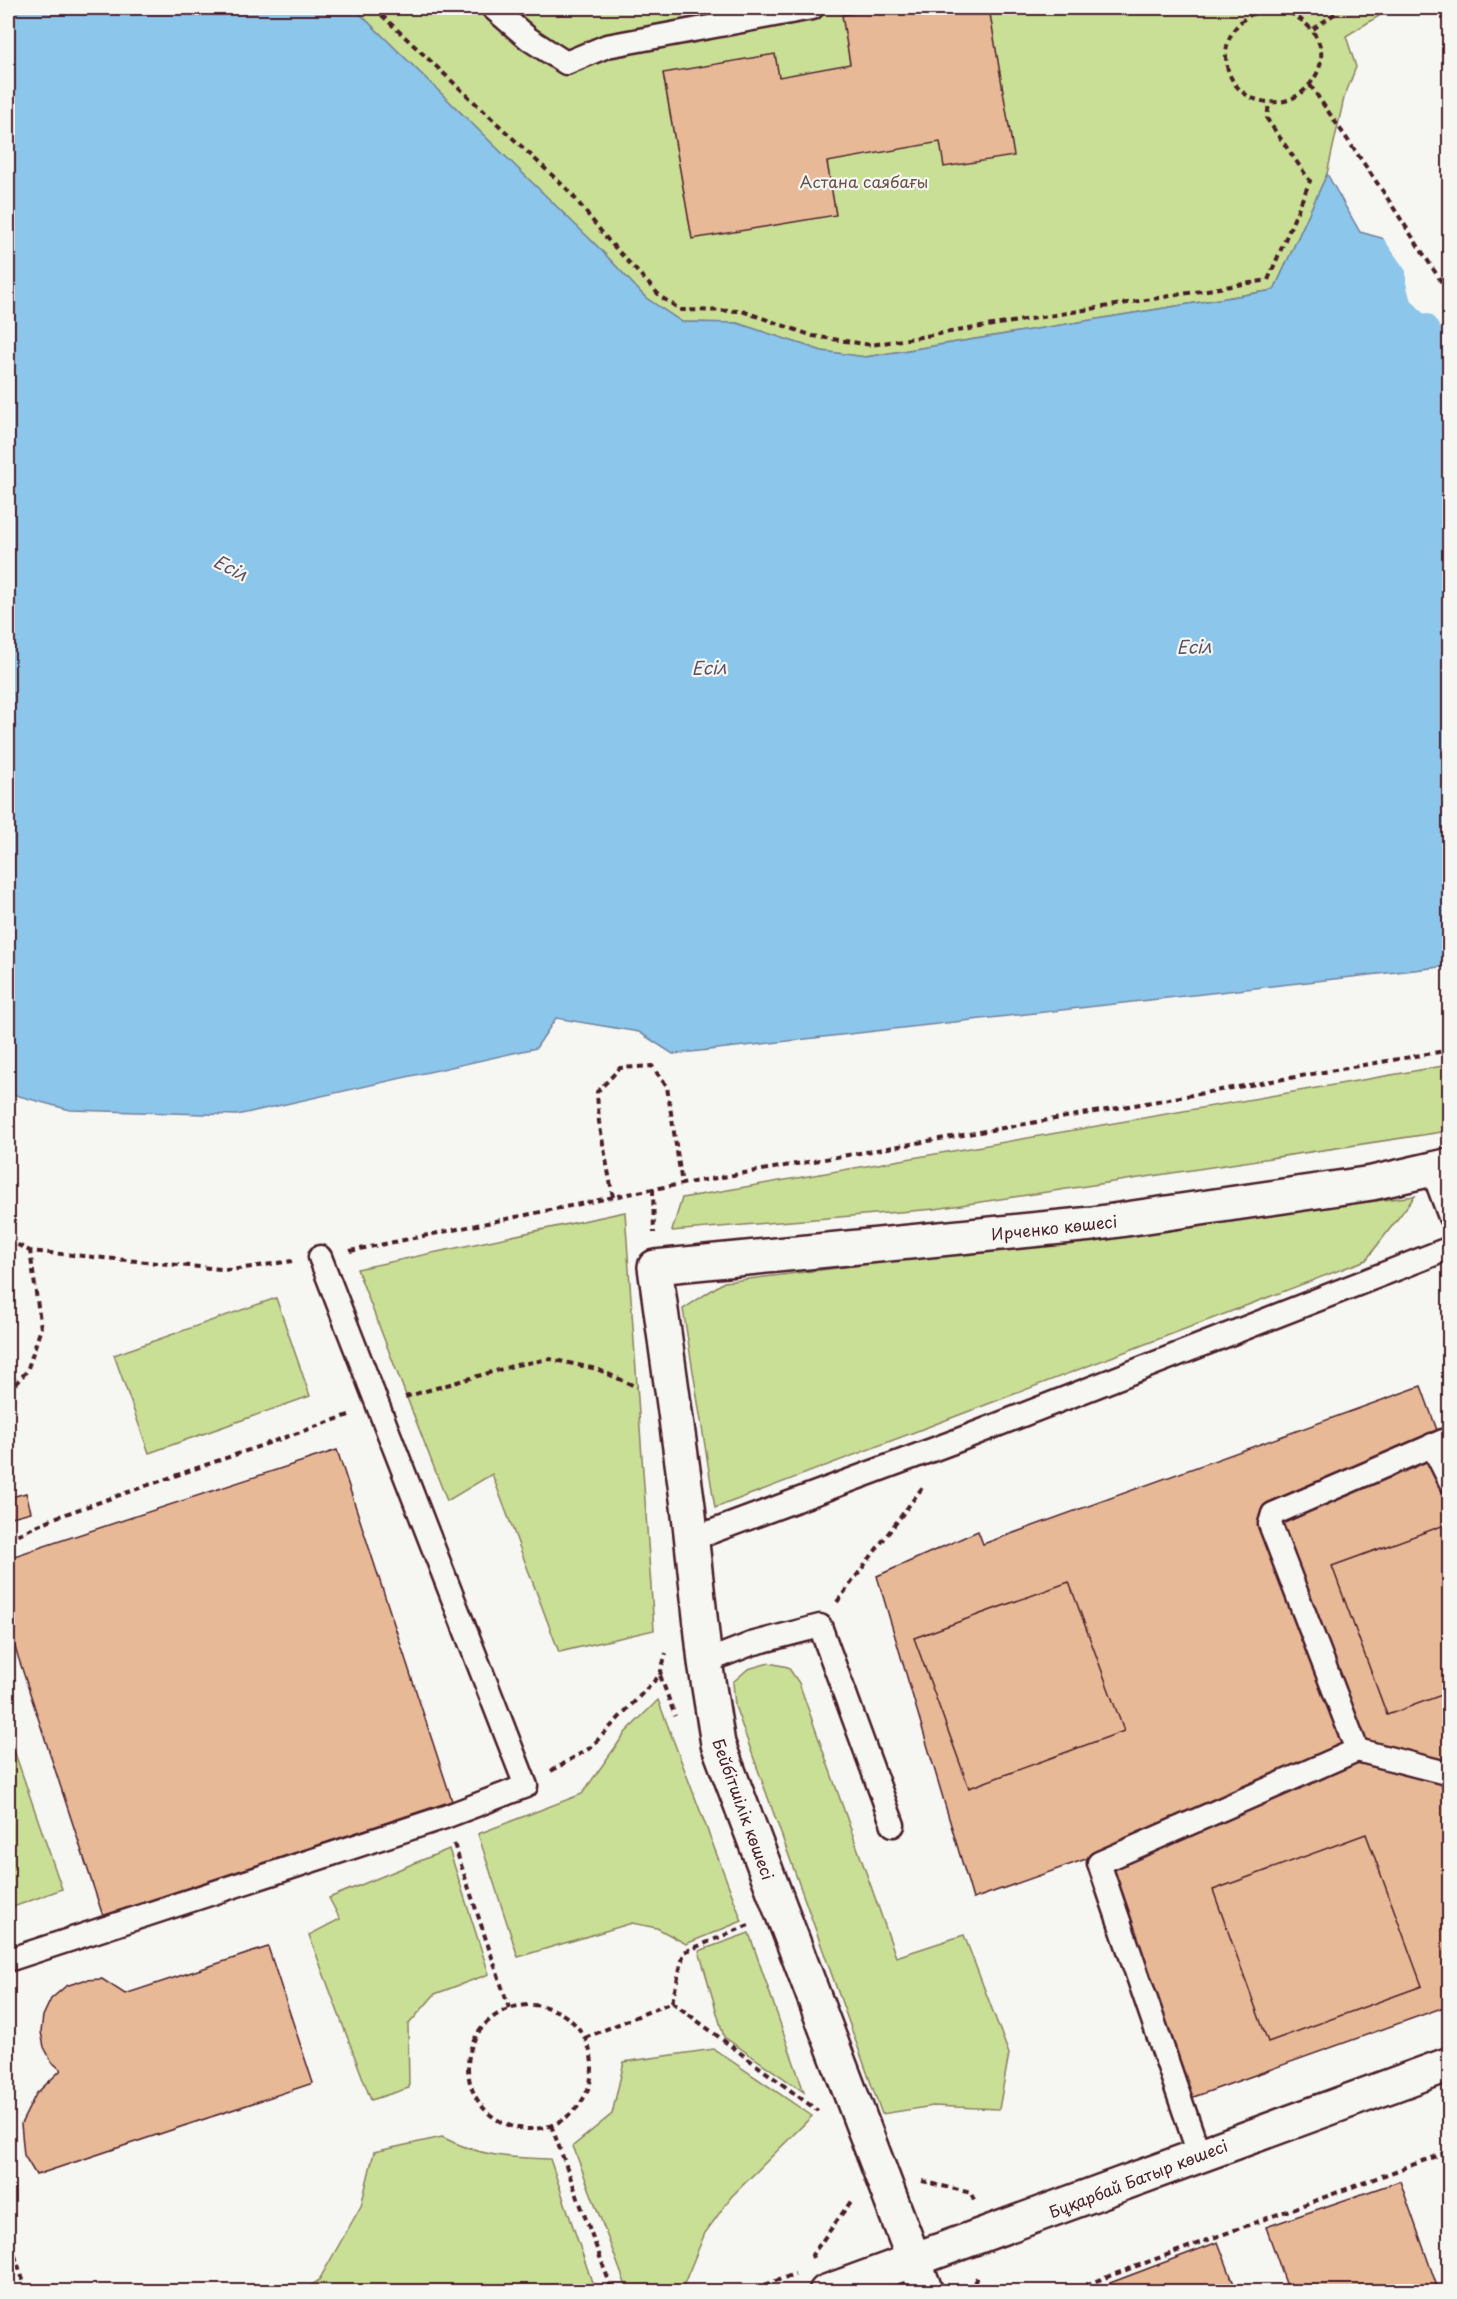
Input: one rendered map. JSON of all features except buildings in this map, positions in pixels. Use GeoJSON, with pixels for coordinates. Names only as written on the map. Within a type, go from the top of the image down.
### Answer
{"type":"FeatureCollection","features":[{"type":"Feature","properties":{"kind":"street","name":"Ирченко көшесі"},"geometry":{"type":"LineString","coordinates":[[655,1267],[1092,1224],[1371,1183],[1441,1167]]}},
{"type":"Feature","properties":{"kind":"street","name":"Бейбітшілік көшесі"},"geometry":{"type":"LineString","coordinates":[[655,1267],[692,1539],[705,1662],[718,1744],[926,2292]]}},
{"type":"Feature","properties":{"kind":"street","name":"Бұқарбай Батыр көшесі"},"geometry":{"type":"LineString","coordinates":[[816,2281],[914,2260],[1449,2064]]}},
{"type":"Feature","properties":{"kind":"lane"},"geometry":{"type":"LineString","coordinates":[[493,8],[529,39],[566,63],[607,46],[812,8]]}},
{"type":"Feature","properties":{"kind":"lane"},"geometry":{"type":"LineString","coordinates":[[1441,1167],[1449,1217]]}},
{"type":"Feature","properties":{"kind":"lane"},"geometry":{"type":"LineString","coordinates":[[692,1539],[956,1441],[1449,1248]]}},
{"type":"Feature","properties":{"kind":"lane"},"geometry":{"type":"LineString","coordinates":[[8,1960],[446,1817],[526,1786],[320,1257]]}},
{"type":"Feature","properties":{"kind":"lane"},"geometry":{"type":"LineString","coordinates":[[1357,1750],[1270,1524],[1273,1514],[1441,1441],[1449,1481]]}},
{"type":"Feature","properties":{"kind":"lane"},"geometry":{"type":"LineString","coordinates":[[705,1662],[752,1644],[820,1626],[893,1825]]}},
{"type":"Feature","properties":{"kind":"lane"},"geometry":{"type":"LineString","coordinates":[[1199,2154],[1099,1863],[1357,1750],[1449,1774]]}},
{"type":"Feature","properties":{"kind":"path"},"geometry":{"type":"LineString","coordinates":[[374,8],[569,191],[608,240],[661,297],[681,310],[742,311],[813,336],[871,345],[1268,280],[1310,181],[1268,119],[1269,103]]}},
{"type":"Feature","properties":{"kind":"path"},"geometry":{"type":"LineString","coordinates":[[1249,8],[1252,13]]}},
{"type":"Feature","properties":{"kind":"path"},"geometry":{"type":"LineString","coordinates":[[1260,8],[1274,8],[1294,13],[1313,29],[1319,42],[1318,72],[1310,85],[1299,95],[1285,101],[1269,103],[1252,98],[1239,89],[1230,76],[1225,60],[1226,43],[1233,28],[1252,13],[1260,8]]}},
{"type":"Feature","properties":{"kind":"path"},"geometry":{"type":"LineString","coordinates":[[1294,13],[1295,8]]}},
{"type":"Feature","properties":{"kind":"path"},"geometry":{"type":"LineString","coordinates":[[1313,29],[1343,8]]}},
{"type":"Feature","properties":{"kind":"path"},"geometry":{"type":"LineString","coordinates":[[1310,85],[1382,190],[1449,295]]}},
{"type":"Feature","properties":{"kind":"path"},"geometry":{"type":"LineString","coordinates":[[8,1240],[30,1251],[231,1270],[320,1257],[653,1189],[1449,1050]]}},
{"type":"Feature","properties":{"kind":"path"},"geometry":{"type":"LineString","coordinates":[[613,1197],[599,1122],[597,1092],[620,1068],[652,1066],[667,1087],[682,1184]]}},
{"type":"Feature","properties":{"kind":"path"},"geometry":{"type":"LineString","coordinates":[[653,1189],[655,1267]]}},
{"type":"Feature","properties":{"kind":"path"},"geometry":{"type":"LineString","coordinates":[[8,1392],[27,1371],[41,1328],[30,1251]]}},
{"type":"Feature","properties":{"kind":"path"},"geometry":{"type":"LineString","coordinates":[[8,1539],[54,1518],[378,1404],[516,1365],[550,1359],[597,1369],[644,1390]]}},
{"type":"Feature","properties":{"kind":"path"},"geometry":{"type":"LineString","coordinates":[[820,1626],[956,1441]]}},
{"type":"Feature","properties":{"kind":"path"},"geometry":{"type":"LineString","coordinates":[[526,1786],[590,1748],[660,1675],[676,1718]]}},
{"type":"Feature","properties":{"kind":"path"},"geometry":{"type":"LineString","coordinates":[[446,1817],[509,2008]]}},
{"type":"Feature","properties":{"kind":"path"},"geometry":{"type":"LineString","coordinates":[[672,2002],[684,1952],[753,1923]]}},
{"type":"Feature","properties":{"kind":"path"},"geometry":{"type":"LineString","coordinates":[[585,2038],[672,2002]]}},
{"type":"Feature","properties":{"kind":"path"},"geometry":{"type":"LineString","coordinates":[[672,2002],[828,2118]]}},
{"type":"Feature","properties":{"kind":"path"},"geometry":{"type":"LineString","coordinates":[[527,2005],[544,2006],[561,2013],[575,2023],[585,2038],[591,2055],[592,2072],[588,2089],[579,2105],[566,2117],[550,2125],[525,2127],[499,2120],[485,2110],[475,2096],[469,2079],[468,2061],[472,2044],[481,2029],[494,2016],[509,2008],[527,2005]]}},
{"type":"Feature","properties":{"kind":"path"},"geometry":{"type":"LineString","coordinates":[[550,2125],[614,2292]]}},
{"type":"Feature","properties":{"kind":"path"},"geometry":{"type":"LineString","coordinates":[[1066,2292],[1449,2151]]}},
{"type":"Feature","properties":{"kind":"path"},"geometry":{"type":"LineString","coordinates":[[8,2235],[27,2292]]}},
{"type":"Feature","properties":{"kind":"path"},"geometry":{"type":"LineString","coordinates":[[745,2292],[816,2281]]}},
{"type":"Feature","properties":{"kind":"green space","name":"Астана саябағы"},"geometry":{"type":"Polygon","coordinates":[[[354,8],[1392,8],[1346,36],[1356,67],[1344,98],[1327,174],[1274,290],[865,357],[822,351],[737,323],[682,322],[646,298],[601,250],[354,8]]]}},
{"type":"Feature","properties":{"kind":"green space"},"geometry":{"type":"Polygon","coordinates":[[[1449,1065],[1448,1131],[935,1209],[672,1231],[682,1198],[1449,1065]]]}},
{"type":"Feature","properties":{"kind":"green space"},"geometry":{"type":"Polygon","coordinates":[[[1415,1196],[1366,1260],[715,1508],[683,1309],[724,1282],[1415,1196]]]}},
{"type":"Feature","properties":{"kind":"green space"},"geometry":{"type":"Polygon","coordinates":[[[625,1212],[654,1630],[559,1652],[492,1474],[447,1501],[357,1269],[625,1212]]]}},
{"type":"Feature","properties":{"kind":"green space"},"geometry":{"type":"Polygon","coordinates":[[[276,1298],[310,1396],[149,1453],[114,1355],[276,1298]]]}},
{"type":"Feature","properties":{"kind":"green space"},"geometry":{"type":"Polygon","coordinates":[[[769,1663],[788,1667],[799,1683],[896,1957],[964,1935],[1009,2054],[999,2109],[933,2106],[882,2114],[735,1706],[733,1682],[748,1669],[769,1663]]]}},
{"type":"Feature","properties":{"kind":"green space"},"geometry":{"type":"Polygon","coordinates":[[[658,1700],[742,1921],[686,1944],[657,1928],[632,1923],[518,1957],[478,1834],[582,1794],[626,1732],[658,1700]]]}},
{"type":"Feature","properties":{"kind":"green space"},"geometry":{"type":"Polygon","coordinates":[[[8,1733],[62,1889],[8,1909],[8,1733]]]}},
{"type":"Feature","properties":{"kind":"green space"},"geometry":{"type":"Polygon","coordinates":[[[449,1849],[489,1974],[435,1994],[408,2025],[409,2088],[371,2100],[309,1935],[340,1919],[329,1898],[449,1849]]]}},
{"type":"Feature","properties":{"kind":"green space"},"geometry":{"type":"Polygon","coordinates":[[[749,1933],[804,2092],[724,2037],[699,1951],[749,1933]]]}},
{"type":"Feature","properties":{"kind":"green space"},"geometry":{"type":"Polygon","coordinates":[[[714,2049],[812,2116],[731,2197],[705,2233],[681,2291],[628,2291],[573,2146],[612,2114],[624,2062],[714,2049]]]}},
{"type":"Feature","properties":{"kind":"green space"},"geometry":{"type":"Polygon","coordinates":[[[442,2137],[494,2155],[550,2159],[595,2291],[303,2291],[319,2280],[361,2206],[374,2152],[442,2137]]]}},
{"type":"Feature","properties":{"kind":"water","name":"Есіл"},"geometry":{"type":"Polygon","coordinates":[[[8,8],[354,8],[601,250],[646,298],[682,322],[737,323],[822,351],[866,357],[1274,290],[1327,174],[1360,232],[1410,246],[1449,235],[1449,966],[673,1054],[639,1032],[556,1018],[536,1048],[237,1115],[70,1110],[8,1093],[8,8]]]}},
{"type":"Feature","properties":{"kind":"pier"},"geometry":{"type":"Polygon","coordinates":[[[1442,234],[1449,244],[1449,341],[1432,315],[1423,313],[1410,298],[1406,271],[1381,235],[1410,243],[1442,234]]]}}]}
